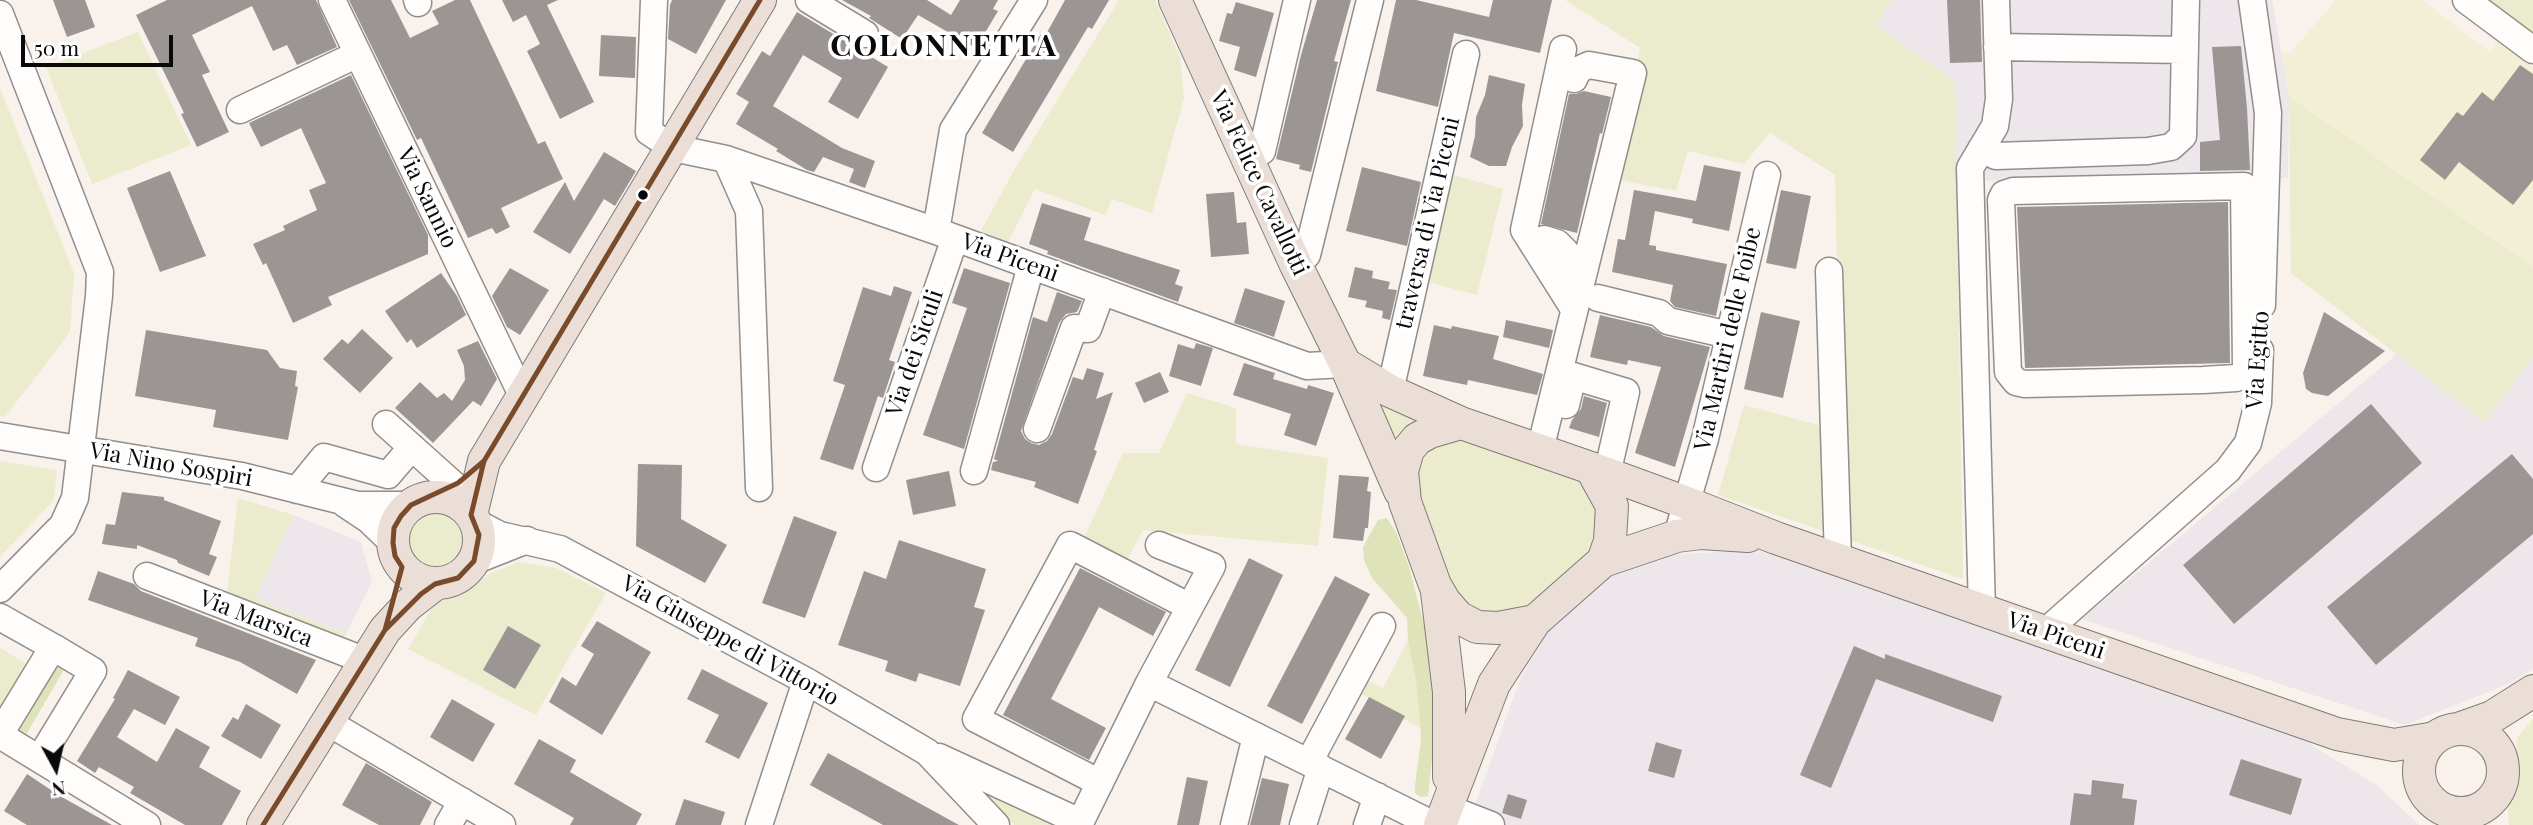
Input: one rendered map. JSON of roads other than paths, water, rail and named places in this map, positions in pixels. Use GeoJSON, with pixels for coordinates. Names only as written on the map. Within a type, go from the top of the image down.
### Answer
{"type":"FeatureCollection","features":[{"type":"Feature","properties":{"kind":"main road"},"geometry":{"type":"LineString","coordinates":[[473,519],[484,461],[760,0]]}},
{"type":"Feature","properties":{"kind":"main road","name":"Via Felice Cavallotti"},"geometry":{"type":"LineString","coordinates":[[1175,0],[1296,265],[1345,364],[1405,502]]}},
{"type":"Feature","properties":{"kind":"main road"},"geometry":{"type":"LineString","coordinates":[[1345,364],[1390,391],[1461,423],[1599,471],[1612,506],[1610,541],[1603,561],[1535,621],[1507,661],[1494,684],[1440,813]]}},
{"type":"Feature","properties":{"kind":"main road"},"geometry":{"type":"LineString","coordinates":[[1461,423],[1430,432],[1418,439],[1408,450],[1402,471],[1405,502],[1435,585],[1458,617],[1476,627],[1499,628],[1535,621]]}},
{"type":"Feature","properties":{"kind":"main road"},"geometry":{"type":"LineString","coordinates":[[385,630],[397,555],[394,528],[401,516],[418,502],[454,485],[484,461]]}},
{"type":"Feature","properties":{"kind":"main road","name":"Via Piceni"},"geometry":{"type":"LineString","coordinates":[[1599,471],[1687,502],[1776,538],[2337,734],[2394,745],[2447,733],[2492,716],[2532,692]]}},
{"type":"Feature","properties":{"kind":"main road"},"geometry":{"type":"LineString","coordinates":[[263,825],[385,630],[408,605],[435,584],[458,578],[474,561],[479,535],[473,519],[462,506],[438,497],[418,502]]}},
{"type":"Feature","properties":{"kind":"main road","name":"Via Piceni"},"geometry":{"type":"LineString","coordinates":[[1603,561],[1677,536],[1701,533],[1776,538]]}},
{"type":"Feature","properties":{"kind":"main road"},"geometry":{"type":"LineString","coordinates":[[397,555],[411,576],[422,582],[435,584]]}},
{"type":"Feature","properties":{"kind":"main road"},"geometry":{"type":"LineString","coordinates":[[1435,585],[1450,692],[1440,813]]}},
{"type":"Feature","properties":{"kind":"main road"},"geometry":{"type":"LineString","coordinates":[[2502,760],[2490,741],[2480,734],[2447,733],[2421,757],[2420,780],[2424,791],[2439,807],[2457,818],[2462,813],[2486,805],[2495,810],[2501,785],[2505,730],[2532,692]]}},
{"type":"Feature","properties":{"kind":"main road","name":"Via Piceni"},"geometry":{"type":"LineString","coordinates":[[2337,734],[2385,760],[2424,791]]}},
{"type":"Feature","properties":{"kind":"street","name":"Via Sannio"},"geometry":{"type":"LineString","coordinates":[[332,0],[522,395]]}},
{"type":"Feature","properties":{"kind":"street"},"geometry":{"type":"LineString","coordinates":[[654,0],[649,132],[673,148]]}},
{"type":"Feature","properties":{"kind":"street"},"geometry":{"type":"LineString","coordinates":[[809,0],[865,34]]}},
{"type":"Feature","properties":{"kind":"street","name":"Via dei Siculi"},"geometry":{"type":"LineString","coordinates":[[876,467],[946,234],[953,130],[1034,0]]}},
{"type":"Feature","properties":{"kind":"street"},"geometry":{"type":"LineString","coordinates":[[1247,159],[1262,151],[1297,0]]}},
{"type":"Feature","properties":{"kind":"street"},"geometry":{"type":"LineString","coordinates":[[1296,265],[1307,256],[1370,0]]}},
{"type":"Feature","properties":{"kind":"street"},"geometry":{"type":"LineString","coordinates":[[1982,610],[1970,168],[1995,126],[1999,99],[1996,0]]}},
{"type":"Feature","properties":{"kind":"street"},"geometry":{"type":"LineString","coordinates":[[1980,149],[1996,156],[2148,151],[2171,146],[2183,136],[2186,0]]}},
{"type":"Feature","properties":{"kind":"street","name":"Via Egitto"},"geometry":{"type":"LineString","coordinates":[[2045,632],[2228,470],[2248,443],[2258,403],[2267,173],[2267,113],[2252,0]]}},
{"type":"Feature","properties":{"kind":"street"},"geometry":{"type":"LineString","coordinates":[[2466,0],[2533,50]]}},
{"type":"Feature","properties":{"kind":"street"},"geometry":{"type":"LineString","coordinates":[[0,14],[100,272],[75,498],[63,525],[0,589]]}},
{"type":"Feature","properties":{"kind":"street"},"geometry":{"type":"LineString","coordinates":[[1997,47],[2185,50]]}},
{"type":"Feature","properties":{"kind":"street"},"geometry":{"type":"LineString","coordinates":[[1563,49],[1524,230],[1584,298],[1658,313],[1668,321],[1729,335]]}},
{"type":"Feature","properties":{"kind":"street"},"geometry":{"type":"LineString","coordinates":[[240,110],[358,54]]}},
{"type":"Feature","properties":{"kind":"street","name":"traversa di Via Piceni"},"geometry":{"type":"LineString","coordinates":[[1390,391],[1466,54]]}},
{"type":"Feature","properties":{"kind":"street"},"geometry":{"type":"LineString","coordinates":[[1540,450],[1584,298],[1633,73],[1589,65],[1578,70],[1574,79]]}},
{"type":"Feature","properties":{"kind":"street","name":"Via Piceni"},"geometry":{"type":"LineString","coordinates":[[673,148],[726,159],[946,234],[1307,366],[1345,364]]}},
{"type":"Feature","properties":{"kind":"street"},"geometry":{"type":"LineString","coordinates":[[726,159],[749,211],[759,488]]}},
{"type":"Feature","properties":{"kind":"street","name":"Via Martiri delle Foibe"},"geometry":{"type":"LineString","coordinates":[[1687,502],[1767,175]]}},
{"type":"Feature","properties":{"kind":"street"},"geometry":{"type":"LineString","coordinates":[[2244,186],[2244,374],[2236,378],[2203,380],[2025,384],[2016,383],[2008,372],[2001,200],[2004,194],[2013,191],[2244,186]]}},
{"type":"Feature","properties":{"kind":"street"},"geometry":{"type":"LineString","coordinates":[[1545,239],[1557,243],[1566,252],[1568,278],[1584,298]]}},
{"type":"Feature","properties":{"kind":"street"},"geometry":{"type":"LineString","coordinates":[[974,471],[1031,266]]}},
{"type":"Feature","properties":{"kind":"street"},"geometry":{"type":"LineString","coordinates":[[1829,271],[1838,559]]}},
{"type":"Feature","properties":{"kind":"street"},"geometry":{"type":"LineString","coordinates":[[1037,429],[1074,328],[1088,329],[1102,291]]}},
{"type":"Feature","properties":{"kind":"street"},"geometry":{"type":"LineString","coordinates":[[1562,424],[1573,376],[1626,392],[1599,471]]}},
{"type":"Feature","properties":{"kind":"street"},"geometry":{"type":"LineString","coordinates":[[386,424],[454,485]]}},
{"type":"Feature","properties":{"kind":"street","name":"Via Nino Sospiri"},"geometry":{"type":"LineString","coordinates":[[0,436],[242,476],[340,502],[375,506],[418,502]]}},
{"type":"Feature","properties":{"kind":"street"},"geometry":{"type":"LineString","coordinates":[[297,490],[324,457],[388,475],[412,446]]}},
{"type":"Feature","properties":{"kind":"street","name":"Via Nino Sospiri"},"geometry":{"type":"LineString","coordinates":[[340,502],[369,520],[397,555]]}},
{"type":"Feature","properties":{"kind":"street"},"geometry":{"type":"LineString","coordinates":[[1677,536],[1687,502]]}},
{"type":"Feature","properties":{"kind":"street","name":"Via Giuseppe di Vittorio"},"geometry":{"type":"LineString","coordinates":[[473,519],[500,535],[528,540],[570,555],[806,681],[927,752],[962,777],[1079,823],[1149,683],[1212,566],[1159,545]]}},
{"type":"Feature","properties":{"kind":"street"},"geometry":{"type":"LineString","coordinates":[[474,561],[528,540]]}},
{"type":"Feature","properties":{"kind":"street"},"geometry":{"type":"LineString","coordinates":[[1100,783],[976,719],[1070,545],[1190,607]]}},
{"type":"Feature","properties":{"kind":"street","name":"Via Marsica"},"geometry":{"type":"LineString","coordinates":[[147,576],[366,661]]}},
{"type":"Feature","properties":{"kind":"street"},"geometry":{"type":"LineString","coordinates":[[0,617],[93,671],[40,758]]}},
{"type":"Feature","properties":{"kind":"street"},"geometry":{"type":"LineString","coordinates":[[1303,825],[1315,765],[1382,626]]}},
{"type":"Feature","properties":{"kind":"street"},"geometry":{"type":"LineString","coordinates":[[53,647],[0,735],[147,825]]}},
{"type":"Feature","properties":{"kind":"street"},"geometry":{"type":"LineString","coordinates":[[759,825],[806,681]]}},
{"type":"Feature","properties":{"kind":"street"},"geometry":{"type":"LineString","coordinates":[[1149,683],[1377,796],[1491,825]]}},
{"type":"Feature","properties":{"kind":"street"},"geometry":{"type":"LineString","coordinates":[[329,723],[502,825]]}},
{"type":"Feature","properties":{"kind":"street"},"geometry":{"type":"LineString","coordinates":[[1234,825],[1256,736]]}},
{"type":"Feature","properties":{"kind":"street","name":"Via Giuseppe di Vittorio"},"geometry":{"type":"LineString","coordinates":[[962,777],[996,825]]}},
{"type":"Feature","properties":{"kind":"street"},"geometry":{"type":"LineString","coordinates":[[1367,825],[1377,796]]}},
{"type":"Feature","properties":{"kind":"street"},"geometry":{"type":"LineString","coordinates":[[449,825],[462,801]]}},
{"type":"Feature","properties":{"kind":"district","name":"COLONNETTA"},"geometry":{"type":"Point","coordinates":[944,47]}}]}
